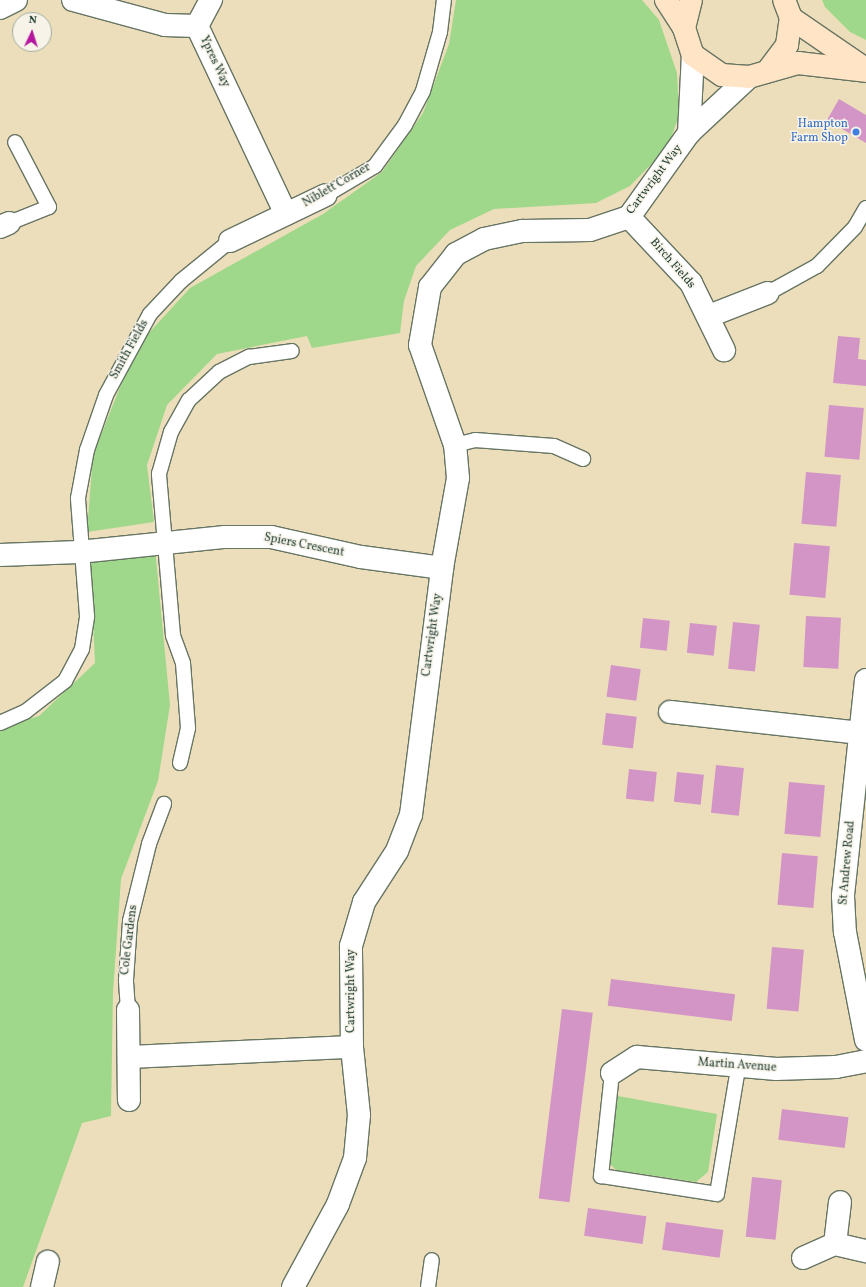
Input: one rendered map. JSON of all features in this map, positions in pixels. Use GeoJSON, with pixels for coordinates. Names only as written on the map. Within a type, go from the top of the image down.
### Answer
{"type":"FeatureCollection","features":[{"type":"Feature","properties":{"kind":"main road"},"geometry":{"type":"LineString","coordinates":[[666,0],[684,28],[693,55],[722,75],[749,77],[769,69],[798,63],[866,70]]}},
{"type":"Feature","properties":{"kind":"main road"},"geometry":{"type":"LineString","coordinates":[[684,28],[691,0]]}},
{"type":"Feature","properties":{"kind":"main road"},"geometry":{"type":"LineString","coordinates":[[769,69],[787,45],[788,6]]}},
{"type":"Feature","properties":{"kind":"main road"},"geometry":{"type":"LineString","coordinates":[[788,6],[866,70]]}},
{"type":"Feature","properties":{"kind":"street"},"geometry":{"type":"LineString","coordinates":[[0,8],[16,0]]}},
{"type":"Feature","properties":{"kind":"street","name":"Ypres Way"},"geometry":{"type":"LineString","coordinates":[[73,0],[165,25],[197,26],[286,214]]}},
{"type":"Feature","properties":{"kind":"street"},"geometry":{"type":"LineString","coordinates":[[197,26],[211,0]]}},
{"type":"Feature","properties":{"kind":"street"},"geometry":{"type":"LineString","coordinates":[[689,133],[693,55]]}},
{"type":"Feature","properties":{"kind":"street","name":"Cartwright Way"},"geometry":{"type":"LineString","coordinates":[[294,1287],[338,1204],[355,1158],[359,1114],[352,1047],[351,946],[364,902],[397,851],[411,815],[442,568],[458,478],[455,445],[420,345],[430,287],[456,254],[484,239],[523,231],[590,230],[629,217],[689,133],[749,77]]}},
{"type":"Feature","properties":{"kind":"street","name":"Niblett Corner"},"geometry":{"type":"LineString","coordinates":[[286,214],[326,195]]}},
{"type":"Feature","properties":{"kind":"street","name":"Smith Fields"},"geometry":{"type":"LineString","coordinates":[[230,241],[286,214]]}},
{"type":"Feature","properties":{"kind":"street","name":"Birch Fields"},"geometry":{"type":"LineString","coordinates":[[629,217],[691,283],[709,316],[724,350]]}},
{"type":"Feature","properties":{"kind":"street"},"geometry":{"type":"LineString","coordinates":[[709,316],[768,293]]}},
{"type":"Feature","properties":{"kind":"street","name":"Spiers Crescent"},"geometry":{"type":"LineString","coordinates":[[0,555],[79,552],[166,542],[271,537],[361,557],[442,568]]}},
{"type":"Feature","properties":{"kind":"street","name":"St Andrew Road"},"geometry":{"type":"LineString","coordinates":[[866,680],[843,896],[845,932],[866,1040]]}},
{"type":"Feature","properties":{"kind":"street"},"geometry":{"type":"LineString","coordinates":[[670,712],[861,733]]}},
{"type":"Feature","properties":{"kind":"street","name":"Cole Gardens"},"geometry":{"type":"LineString","coordinates":[[128,1010],[129,1100]]}},
{"type":"Feature","properties":{"kind":"street"},"geometry":{"type":"LineString","coordinates":[[129,1057],[352,1047]]}},
{"type":"Feature","properties":{"kind":"street","name":"Martin Avenue"},"geometry":{"type":"LineString","coordinates":[[612,1073],[637,1058],[738,1068],[836,1067],[866,1061]]}},
{"type":"Feature","properties":{"kind":"street"},"geometry":{"type":"LineString","coordinates":[[835,1244],[840,1202]]}},
{"type":"Feature","properties":{"kind":"street"},"geometry":{"type":"LineString","coordinates":[[803,1258],[835,1244],[866,1251]]}},
{"type":"Feature","properties":{"kind":"street"},"geometry":{"type":"LineString","coordinates":[[42,1287],[48,1262]]}},
{"type":"Feature","properties":{"kind":"lane","name":"Niblett Corner"},"geometry":{"type":"LineString","coordinates":[[326,195],[375,166],[405,125],[423,91],[440,32],[444,0]]}},
{"type":"Feature","properties":{"kind":"lane"},"geometry":{"type":"LineString","coordinates":[[4,225],[49,207],[16,142]]}},
{"type":"Feature","properties":{"kind":"lane"},"geometry":{"type":"LineString","coordinates":[[768,293],[817,266],[855,227],[866,208]]}},
{"type":"Feature","properties":{"kind":"lane","name":"Smith Fields"},"geometry":{"type":"LineString","coordinates":[[0,723],[25,712],[65,681],[82,649],[87,616],[79,552],[78,498],[88,450],[106,395],[150,314],[181,281],[230,241]]}},
{"type":"Feature","properties":{"kind":"lane"},"geometry":{"type":"LineString","coordinates":[[180,763],[188,728],[183,663],[174,635],[159,474],[171,432],[189,400],[219,372],[249,357],[292,351]]}},
{"type":"Feature","properties":{"kind":"lane"},"geometry":{"type":"LineString","coordinates":[[455,445],[475,440],[554,446],[582,459]]}},
{"type":"Feature","properties":{"kind":"lane","name":"Cole Gardens"},"geometry":{"type":"LineString","coordinates":[[128,1010],[126,980],[130,921],[149,844],[164,804]]}},
{"type":"Feature","properties":{"kind":"lane"},"geometry":{"type":"LineString","coordinates":[[612,1073],[601,1176],[717,1194],[738,1068]]}},
{"type":"Feature","properties":{"kind":"lane"},"geometry":{"type":"LineString","coordinates":[[428,1287],[432,1260]]}},
{"type":"Feature","properties":{"kind":"green space"},"geometry":{"type":"Polygon","coordinates":[[[456,0],[642,0],[659,20],[677,73],[679,115],[668,147],[630,186],[596,203],[494,209],[450,230],[416,266],[404,301],[400,333],[312,348],[307,336],[217,354],[167,405],[147,465],[154,522],[87,532],[93,455],[120,387],[146,336],[190,288],[323,214],[382,172],[423,113],[449,44],[456,0]]]}},
{"type":"Feature","properties":{"kind":"green space"},"geometry":{"type":"Polygon","coordinates":[[[822,0],[866,0],[866,40],[850,32],[825,7],[822,0]]]}},
{"type":"Feature","properties":{"kind":"green space"},"geometry":{"type":"Polygon","coordinates":[[[155,548],[170,705],[158,781],[121,879],[113,992],[111,1116],[82,1123],[23,1287],[0,1287],[0,727],[39,716],[95,663],[90,556],[155,548]]]}},
{"type":"Feature","properties":{"kind":"green space"},"geometry":{"type":"Polygon","coordinates":[[[618,1096],[717,1114],[708,1172],[696,1182],[616,1170],[608,1162],[618,1096]]]}},
{"type":"Feature","properties":{"kind":"building","name":"Hampton Farm Shop"},"geometry":{"type":"Polygon","coordinates":[[[839,99],[866,115],[866,143],[827,120],[839,99]]]}},
{"type":"Feature","properties":{"kind":"building"},"geometry":{"type":"Polygon","coordinates":[[[838,336],[860,338],[858,359],[866,360],[866,386],[833,383],[838,336]]]}},
{"type":"Feature","properties":{"kind":"building"},"geometry":{"type":"Polygon","coordinates":[[[829,405],[864,408],[859,460],[824,457],[829,405]]]}},
{"type":"Feature","properties":{"kind":"building"},"geometry":{"type":"Polygon","coordinates":[[[806,472],[841,475],[836,527],[801,524],[806,472]]]}},
{"type":"Feature","properties":{"kind":"building"},"geometry":{"type":"Polygon","coordinates":[[[794,543],[830,546],[825,598],[789,595],[794,543]]]}},
{"type":"Feature","properties":{"kind":"building"},"geometry":{"type":"Polygon","coordinates":[[[806,616],[841,618],[838,669],[803,667],[806,616]]]}},
{"type":"Feature","properties":{"kind":"building"},"geometry":{"type":"Polygon","coordinates":[[[643,618],[670,621],[667,651],[640,648],[643,618]]]}},
{"type":"Feature","properties":{"kind":"building"},"geometry":{"type":"Polygon","coordinates":[[[733,622],[760,625],[755,672],[728,669],[733,622]]]}},
{"type":"Feature","properties":{"kind":"building"},"geometry":{"type":"Polygon","coordinates":[[[690,623],[717,626],[714,656],[687,653],[690,623]]]}},
{"type":"Feature","properties":{"kind":"building"},"geometry":{"type":"Polygon","coordinates":[[[611,665],[641,669],[636,701],[607,697],[611,665]]]}},
{"type":"Feature","properties":{"kind":"building"},"geometry":{"type":"Polygon","coordinates":[[[606,713],[637,717],[633,749],[602,745],[606,713]]]}},
{"type":"Feature","properties":{"kind":"building"},"geometry":{"type":"Polygon","coordinates":[[[716,765],[744,768],[739,816],[711,813],[716,765]]]}},
{"type":"Feature","properties":{"kind":"building"},"geometry":{"type":"Polygon","coordinates":[[[629,769],[657,772],[654,802],[626,799],[629,769]]]}},
{"type":"Feature","properties":{"kind":"building"},"geometry":{"type":"Polygon","coordinates":[[[677,772],[704,775],[701,805],[674,802],[677,772]]]}},
{"type":"Feature","properties":{"kind":"building"},"geometry":{"type":"Polygon","coordinates":[[[789,782],[825,785],[820,837],[784,834],[789,782]]]}},
{"type":"Feature","properties":{"kind":"building"},"geometry":{"type":"Polygon","coordinates":[[[782,853],[818,856],[813,908],[777,905],[782,853]]]}},
{"type":"Feature","properties":{"kind":"building"},"geometry":{"type":"Polygon","coordinates":[[[772,947],[804,950],[798,1012],[767,1009],[772,947]]]}},
{"type":"Feature","properties":{"kind":"building"},"geometry":{"type":"Polygon","coordinates":[[[611,979],[735,994],[732,1021],[608,1006],[611,979]]]}},
{"type":"Feature","properties":{"kind":"building"},"geometry":{"type":"Polygon","coordinates":[[[562,1009],[593,1013],[569,1202],[539,1199],[562,1009]]]}},
{"type":"Feature","properties":{"kind":"building"},"geometry":{"type":"Polygon","coordinates":[[[782,1109],[849,1117],[845,1148],[778,1140],[782,1109]]]}},
{"type":"Feature","properties":{"kind":"building"},"geometry":{"type":"Polygon","coordinates":[[[752,1177],[782,1180],[776,1240],[746,1237],[752,1177]]]}},
{"type":"Feature","properties":{"kind":"building"},"geometry":{"type":"Polygon","coordinates":[[[588,1208],[646,1216],[643,1244],[584,1236],[588,1208]]]}},
{"type":"Feature","properties":{"kind":"building"},"geometry":{"type":"Polygon","coordinates":[[[666,1222],[723,1230],[720,1258],[662,1250],[666,1222]]]}},
{"type":"Feature","properties":{"kind":"place","name":"Hampton Farm Shop"},"geometry":{"type":"Point","coordinates":[856,132]}}]}
